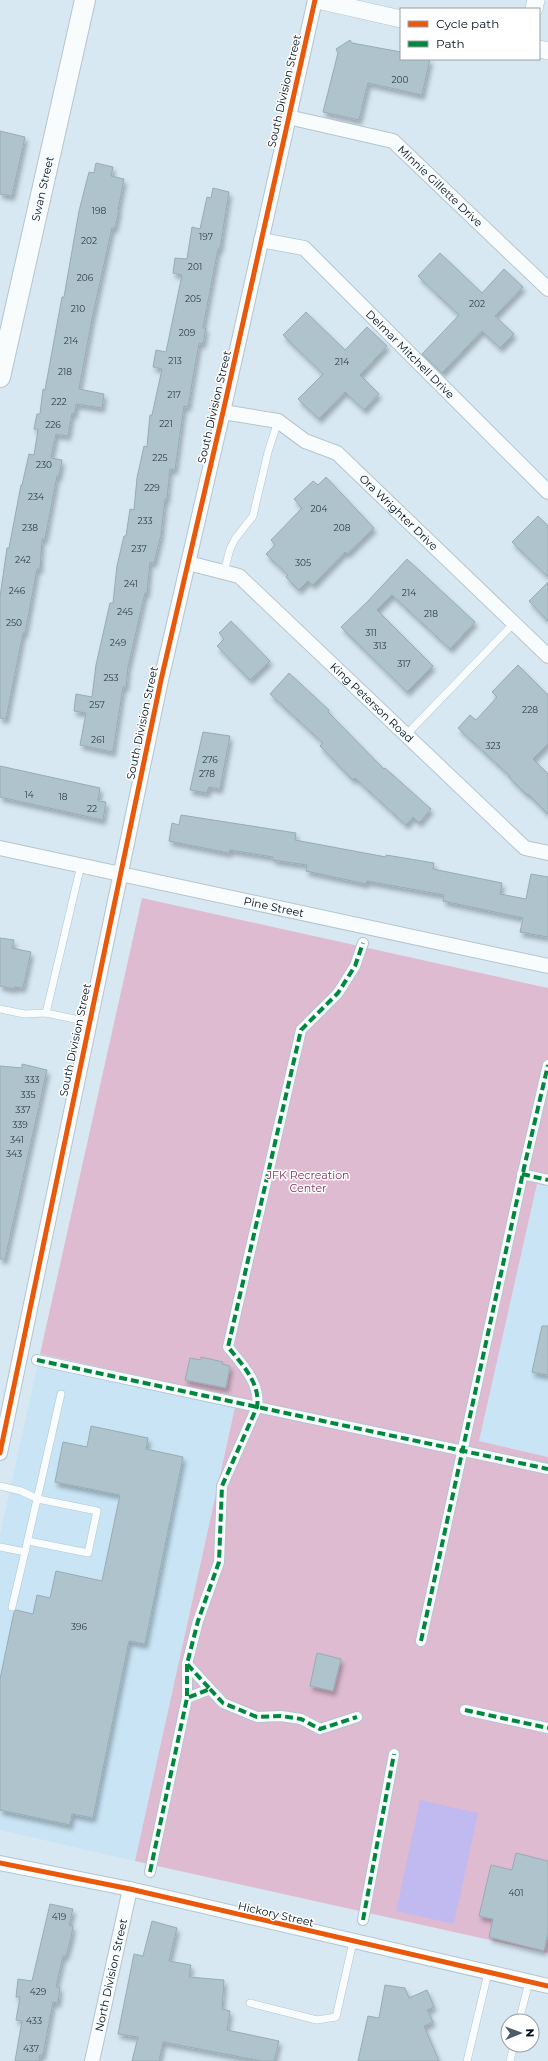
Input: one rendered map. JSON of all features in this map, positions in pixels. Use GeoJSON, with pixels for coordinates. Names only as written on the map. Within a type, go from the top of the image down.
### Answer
{"type":"FeatureCollection","features":[{"type":"Feature","properties":{"kind":"main road","name":"Swan Street"},"geometry":{"type":"LineString","coordinates":[[1,366],[85,0]]}},
{"type":"Feature","properties":{"kind":"street"},"geometry":{"type":"LineString","coordinates":[[316,0],[400,19]]}},
{"type":"Feature","properties":{"kind":"street","name":"South Division Street"},"geometry":{"type":"LineString","coordinates":[[0,1453],[120,874],[188,563],[224,412],[288,117],[316,0]]}},
{"type":"Feature","properties":{"kind":"street","name":"Minnie Gillette Drive"},"geometry":{"type":"LineString","coordinates":[[288,117],[393,141],[548,289]]}},
{"type":"Feature","properties":{"kind":"street","name":"Delmar Mitchell Drive"},"geometry":{"type":"LineString","coordinates":[[261,240],[304,248],[548,492]]}},
{"type":"Feature","properties":{"kind":"street","name":"Ora Wrighter Drive"},"geometry":{"type":"LineString","coordinates":[[224,412],[278,422],[305,441],[337,453],[548,656]]}},
{"type":"Feature","properties":{"kind":"street","name":"King Peterson Road"},"geometry":{"type":"LineString","coordinates":[[188,563],[239,576],[525,848],[548,853]]}},
{"type":"Feature","properties":{"kind":"street","name":"Pine Street"},"geometry":{"type":"LineString","coordinates":[[0,848],[548,966]]}},
{"type":"Feature","properties":{"kind":"street"},"geometry":{"type":"LineString","coordinates":[[150,1872],[187,1698],[187,1664],[198,1621],[219,1562],[222,1486],[257,1407],[259,1396],[246,1369],[228,1347],[301,1030],[338,993],[355,966],[363,943]]}},
{"type":"Feature","properties":{"kind":"street"},"geometry":{"type":"LineString","coordinates":[[421,1641],[522,1174],[548,1065]]}},
{"type":"Feature","properties":{"kind":"street"},"geometry":{"type":"LineString","coordinates":[[522,1174],[548,1180]]}},
{"type":"Feature","properties":{"kind":"street"},"geometry":{"type":"LineString","coordinates":[[37,1360],[548,1469]]}},
{"type":"Feature","properties":{"kind":"street"},"geometry":{"type":"LineString","coordinates":[[187,1664],[223,1703],[257,1717],[281,1716],[301,1719],[320,1729],[357,1717]]}},
{"type":"Feature","properties":{"kind":"street"},"geometry":{"type":"LineString","coordinates":[[187,1698],[210,1689]]}},
{"type":"Feature","properties":{"kind":"street"},"geometry":{"type":"LineString","coordinates":[[465,1710],[548,1728]]}},
{"type":"Feature","properties":{"kind":"street"},"geometry":{"type":"LineString","coordinates":[[363,1920],[394,1754]]}},
{"type":"Feature","properties":{"kind":"street","name":"Hickory Street"},"geometry":{"type":"LineString","coordinates":[[0,1863],[130,1889],[353,1942],[548,1986]]}},
{"type":"Feature","properties":{"kind":"street","name":"North Division Street"},"geometry":{"type":"LineString","coordinates":[[92,2061],[130,1889]]}},
{"type":"Feature","properties":{"kind":"lane"},"geometry":{"type":"LineString","coordinates":[[224,572],[230,549],[253,516],[268,452],[278,422]]}},
{"type":"Feature","properties":{"kind":"lane"},"geometry":{"type":"LineString","coordinates":[[406,735],[514,623]]}},
{"type":"Feature","properties":{"kind":"lane"},"geometry":{"type":"LineString","coordinates":[[46,1014],[81,865]]}},
{"type":"Feature","properties":{"kind":"lane"},"geometry":{"type":"LineString","coordinates":[[0,1009],[24,1014],[46,1014],[89,1022]]}},
{"type":"Feature","properties":{"kind":"lane"},"geometry":{"type":"LineString","coordinates":[[12,1607],[61,1394]]}},
{"type":"Feature","properties":{"kind":"lane"},"geometry":{"type":"LineString","coordinates":[[0,1486],[21,1491],[38,1499],[97,1511],[88,1553],[28,1541]]}},
{"type":"Feature","properties":{"kind":"lane"},"geometry":{"type":"LineString","coordinates":[[0,1547],[25,1552]]}},
{"type":"Feature","properties":{"kind":"lane"},"geometry":{"type":"LineString","coordinates":[[250,2003],[317,2020],[336,2017],[353,1942]]}},
{"type":"Feature","properties":{"kind":"lane"},"geometry":{"type":"LineString","coordinates":[[467,2061],[488,1973]]}},
{"type":"Feature","properties":{"kind":"lane"},"geometry":{"type":"LineString","coordinates":[[521,2013],[529,1982]]}},
{"type":"Feature","properties":{"kind":"shaded area"},"geometry":{"type":"Polygon","coordinates":[[[537,1184],[548,1186],[548,1457],[479,1441],[537,1184]]]}},
{"type":"Feature","properties":{"kind":"shaded area"},"geometry":{"type":"Polygon","coordinates":[[[40,1354],[237,1397],[135,1861],[0,1830],[0,1535],[40,1354]]]}},
{"type":"Feature","properties":{"kind":"shaded area"},"geometry":{"type":"Polygon","coordinates":[[[420,1800],[478,1813],[454,1924],[396,1911],[420,1800]]]}},
{"type":"Feature","properties":{"kind":"green space","name":"JFK Recreation Center"},"geometry":{"type":"Polygon","coordinates":[[[142,898],[548,988],[548,1186],[537,1184],[479,1441],[548,1457],[548,1953],[135,1861],[237,1398],[40,1354],[142,898]]]}},
{"type":"Feature","properties":{"kind":"building"},"geometry":{"type":"Polygon","coordinates":[[[350,40],[352,43],[400,52],[400,60],[430,60],[422,95],[368,83],[359,120],[323,112],[338,53],[336,49],[350,40]]]}},
{"type":"Feature","properties":{"kind":"building"},"geometry":{"type":"Polygon","coordinates":[[[0,131],[25,137],[12,196],[0,194],[0,131]]]}},
{"type":"Feature","properties":{"kind":"building"},"geometry":{"type":"Polygon","coordinates":[[[96,163],[113,167],[111,176],[124,179],[115,228],[112,228],[92,319],[79,389],[104,394],[102,408],[76,404],[75,414],[72,413],[68,436],[56,434],[51,458],[62,460],[59,476],[57,476],[45,539],[42,539],[40,569],[37,569],[25,633],[23,633],[6,719],[0,718],[0,597],[7,548],[9,548],[21,485],[29,454],[34,455],[38,430],[34,429],[37,414],[40,414],[43,389],[45,390],[62,297],[64,297],[79,211],[89,172],[94,173],[96,163]]]}},
{"type":"Feature","properties":{"kind":"building"},"geometry":{"type":"Polygon","coordinates":[[[213,188],[229,192],[220,249],[218,249],[203,328],[206,328],[203,344],[199,343],[188,407],[184,406],[175,470],[170,469],[161,535],[154,563],[150,562],[147,593],[145,593],[128,667],[126,687],[123,687],[113,752],[80,745],[86,713],[74,711],[76,694],[92,697],[96,665],[110,603],[113,603],[117,566],[124,536],[126,536],[130,509],[134,510],[137,478],[144,446],[147,447],[150,415],[152,415],[162,369],[153,367],[156,350],[166,352],[182,275],[173,273],[175,258],[187,259],[192,227],[200,229],[207,197],[211,198],[213,188]]]}},
{"type":"Feature","properties":{"kind":"building"},"geometry":{"type":"Polygon","coordinates":[[[440,253],[482,293],[504,269],[523,287],[495,316],[514,334],[500,348],[482,331],[442,373],[422,354],[459,315],[418,276],[440,253]]]}},
{"type":"Feature","properties":{"kind":"building"},"geometry":{"type":"Polygon","coordinates":[[[306,312],[345,350],[367,327],[387,346],[360,375],[379,394],[364,410],[345,392],[319,419],[298,399],[323,374],[283,335],[306,312]]]}},
{"type":"Feature","properties":{"kind":"building"},"geometry":{"type":"Polygon","coordinates":[[[326,477],[374,528],[347,554],[345,552],[313,585],[308,581],[299,590],[286,577],[288,575],[266,554],[275,545],[271,540],[302,508],[294,499],[313,481],[318,485],[326,477]]]}},
{"type":"Feature","properties":{"kind":"building"},"geometry":{"type":"Polygon","coordinates":[[[538,516],[548,526],[548,577],[512,542],[538,516]]]}},
{"type":"Feature","properties":{"kind":"building"},"geometry":{"type":"Polygon","coordinates":[[[407,559],[475,622],[450,649],[392,595],[377,610],[433,666],[407,692],[341,627],[368,601],[407,559]]]}},
{"type":"Feature","properties":{"kind":"building"},"geometry":{"type":"Polygon","coordinates":[[[548,582],[548,621],[529,601],[548,582]]]}},
{"type":"Feature","properties":{"kind":"building"},"geometry":{"type":"Polygon","coordinates":[[[231,621],[270,661],[250,680],[217,646],[224,639],[219,633],[231,621]]]}},
{"type":"Feature","properties":{"kind":"building"},"geometry":{"type":"Polygon","coordinates":[[[518,665],[548,695],[548,744],[533,759],[548,774],[548,814],[509,777],[510,776],[458,728],[470,715],[476,720],[497,697],[492,692],[518,665]]]}},
{"type":"Feature","properties":{"kind":"building"},"geometry":{"type":"Polygon","coordinates":[[[289,673],[329,710],[328,712],[384,769],[385,768],[431,809],[419,823],[413,817],[406,825],[355,778],[353,780],[320,746],[323,743],[270,694],[289,673]]]}},
{"type":"Feature","properties":{"kind":"building"},"geometry":{"type":"Polygon","coordinates":[[[203,732],[230,736],[220,789],[209,787],[207,793],[190,790],[203,732]]]}},
{"type":"Feature","properties":{"kind":"building"},"geometry":{"type":"Polygon","coordinates":[[[0,766],[100,788],[98,801],[106,802],[103,820],[0,797],[0,766]]]}},
{"type":"Feature","properties":{"kind":"building"},"geometry":{"type":"Polygon","coordinates":[[[181,815],[296,833],[295,840],[386,857],[386,855],[434,863],[433,869],[502,883],[500,894],[526,899],[531,874],[548,877],[548,937],[520,932],[523,918],[443,901],[444,895],[367,881],[366,884],[306,871],[307,865],[273,860],[273,857],[230,850],[229,853],[169,841],[172,823],[179,825],[181,815]]]}},
{"type":"Feature","properties":{"kind":"building"},"geometry":{"type":"Polygon","coordinates":[[[0,938],[14,940],[12,948],[31,952],[23,988],[14,987],[14,989],[0,986],[0,938]]]}},
{"type":"Feature","properties":{"kind":"building"},"geometry":{"type":"Polygon","coordinates":[[[22,1064],[47,1070],[5,1259],[0,1259],[0,1066],[22,1068],[22,1064]]]}},
{"type":"Feature","properties":{"kind":"building"},"geometry":{"type":"Polygon","coordinates":[[[542,1326],[548,1326],[548,1375],[532,1372],[542,1326]]]}},
{"type":"Feature","properties":{"kind":"building"},"geometry":{"type":"Polygon","coordinates":[[[201,1357],[223,1362],[222,1364],[230,1366],[226,1388],[185,1380],[190,1358],[201,1360],[201,1357]]]}},
{"type":"Feature","properties":{"kind":"building"},"geometry":{"type":"Polygon","coordinates":[[[91,1426],[148,1438],[146,1449],[183,1457],[145,1644],[129,1641],[93,1818],[72,1814],[70,1825],[0,1810],[0,1679],[14,1612],[16,1610],[33,1614],[37,1595],[50,1598],[56,1571],[102,1581],[120,1495],[55,1482],[63,1442],[87,1447],[91,1426]]]}},
{"type":"Feature","properties":{"kind":"building"},"geometry":{"type":"Polygon","coordinates":[[[317,1653],[341,1659],[333,1691],[310,1686],[317,1653]]]}},
{"type":"Feature","properties":{"kind":"building"},"geometry":{"type":"Polygon","coordinates":[[[516,1853],[548,1861],[548,1934],[544,1951],[489,1937],[493,1919],[479,1916],[491,1865],[512,1870],[516,1853]]]}},
{"type":"Feature","properties":{"kind":"building"},"geometry":{"type":"Polygon","coordinates":[[[50,1904],[73,1909],[69,1925],[73,1926],[71,1938],[66,1956],[63,1956],[56,1987],[60,1987],[58,2003],[53,2002],[43,2055],[40,2055],[39,2061],[15,2061],[22,2021],[16,2020],[20,1997],[16,1997],[18,1979],[32,1981],[50,1904]]]}},
{"type":"Feature","properties":{"kind":"building"},"geometry":{"type":"Polygon","coordinates":[[[152,1921],[177,1928],[169,1961],[191,1965],[189,1977],[224,1980],[222,2009],[230,2011],[227,2030],[279,2041],[274,2061],[261,2061],[163,2042],[159,2061],[132,2061],[138,2037],[118,2034],[134,1954],[143,1956],[152,1921]]]}},
{"type":"Feature","properties":{"kind":"building"},"geometry":{"type":"Polygon","coordinates":[[[385,1985],[405,1988],[409,1998],[427,1990],[434,2007],[427,2010],[433,2022],[424,2026],[439,2061],[358,2061],[368,2016],[379,2018],[385,1985]]]}},
{"type":"Feature","properties":{"kind":"marked path"},"geometry":{"type":"LineString","coordinates":[[150,1872],[187,1698],[210,1689],[187,1664],[198,1621],[219,1562],[222,1486],[257,1407],[256,1390],[253,1382],[244,1367],[228,1347],[301,1030],[338,993],[355,966],[363,943]]}},
{"type":"Feature","properties":{"kind":"marked path"},"geometry":{"type":"LineString","coordinates":[[421,1641],[524,1168],[548,1065]]}},
{"type":"Feature","properties":{"kind":"marked path"},"geometry":{"type":"LineString","coordinates":[[522,1174],[548,1180]]}},
{"type":"Feature","properties":{"kind":"marked path"},"geometry":{"type":"LineString","coordinates":[[37,1360],[548,1469]]}},
{"type":"Feature","properties":{"kind":"marked path"},"geometry":{"type":"LineString","coordinates":[[187,1664],[187,1698]]}},
{"type":"Feature","properties":{"kind":"marked path"},"geometry":{"type":"LineString","coordinates":[[210,1689],[223,1703],[257,1717],[281,1716],[301,1719],[320,1729],[357,1717]]}},
{"type":"Feature","properties":{"kind":"marked path"},"geometry":{"type":"LineString","coordinates":[[465,1710],[548,1728]]}},
{"type":"Feature","properties":{"kind":"marked path"},"geometry":{"type":"LineString","coordinates":[[363,1920],[394,1754]]}},
{"type":"Feature","properties":{"kind":"cycle path"},"geometry":{"type":"LineString","coordinates":[[0,1453],[161,680],[223,412],[315,0]]}},
{"type":"Feature","properties":{"kind":"cycle path"},"geometry":{"type":"LineString","coordinates":[[0,1863],[130,1889],[548,1986]]}}]}
